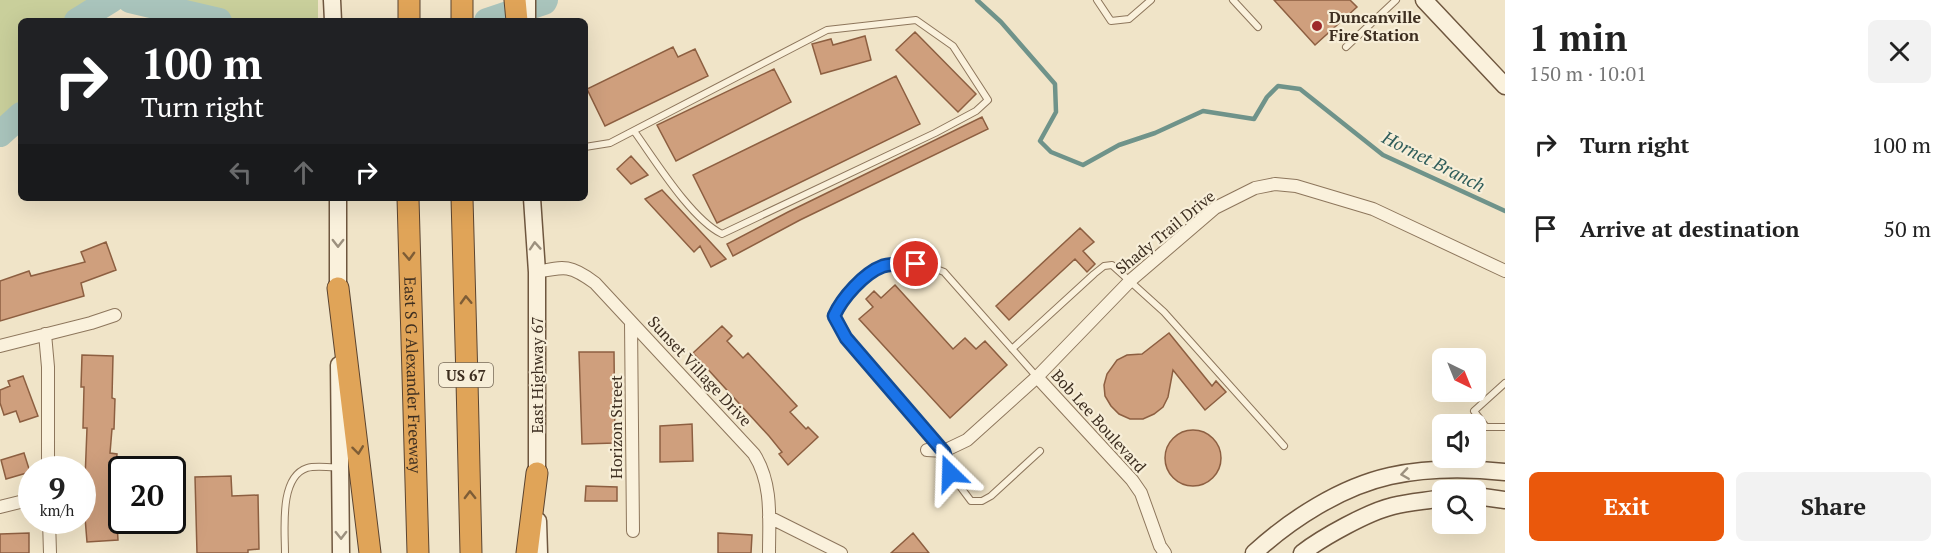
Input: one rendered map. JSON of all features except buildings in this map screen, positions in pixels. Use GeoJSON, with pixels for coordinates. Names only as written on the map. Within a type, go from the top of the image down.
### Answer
{"type":"FeatureCollection","features":[{"type":"Feature","properties":{"kind":"highway"},"geometry":{"type":"LineString","coordinates":[[409,0],[409,18]]}},
{"type":"Feature","properties":{"kind":"highway"},"geometry":{"type":"LineString","coordinates":[[462,0],[462,18]]}},
{"type":"Feature","properties":{"kind":"highway"},"geometry":{"type":"LineString","coordinates":[[515,0],[517,18]]}},
{"type":"Feature","properties":{"kind":"highway","name":"East S G Alexander Freeway"},"geometry":{"type":"LineString","coordinates":[[408,201],[418,553]]}},
{"type":"Feature","properties":{"kind":"highway","name":"US 67"},"geometry":{"type":"LineString","coordinates":[[462,201],[471,553]]}},
{"type":"Feature","properties":{"kind":"highway"},"geometry":{"type":"LineString","coordinates":[[338,288],[370,553]]}},
{"type":"Feature","properties":{"kind":"highway"},"geometry":{"type":"LineString","coordinates":[[527,553],[537,472]]}},
{"type":"Feature","properties":{"kind":"main road"},"geometry":{"type":"LineString","coordinates":[[332,0],[333,18]]}},
{"type":"Feature","properties":{"kind":"main road"},"geometry":{"type":"LineString","coordinates":[[527,0],[527,18]]}},
{"type":"Feature","properties":{"kind":"main road"},"geometry":{"type":"LineString","coordinates":[[1424,0],[1505,86]]}},
{"type":"Feature","properties":{"kind":"main road"},"geometry":{"type":"LineString","coordinates":[[338,201],[341,553]]}},
{"type":"Feature","properties":{"kind":"main road","name":"East Highway 67"},"geometry":{"type":"LineString","coordinates":[[532,201],[537,272],[539,553]]}},
{"type":"Feature","properties":{"kind":"main road"},"geometry":{"type":"LineString","coordinates":[[1254,553],[1311,510],[1335,497],[1389,477],[1436,471],[1505,472]]}},
{"type":"Feature","properties":{"kind":"main road"},"geometry":{"type":"LineString","coordinates":[[1486,497],[1505,500]]}},
{"type":"Feature","properties":{"kind":"main road"},"geometry":{"type":"LineString","coordinates":[[1302,553],[1344,528],[1390,507],[1432,500]]}},
{"type":"Feature","properties":{"kind":"street","name":"Shady Trail Drive"},"geometry":{"type":"LineString","coordinates":[[944,452],[967,440],[982,428],[1037,377],[1131,280],[1215,208],[1256,188],[1275,184],[1296,186],[1373,209],[1505,271]]}},
{"type":"Feature","properties":{"kind":"street","name":"Sunset Village Drive"},"geometry":{"type":"LineString","coordinates":[[537,272],[563,266],[573,269],[595,284],[754,454],[763,468],[767,486],[769,553]]}},
{"type":"Feature","properties":{"kind":"street"},"geometry":{"type":"LineString","coordinates":[[0,346],[116,315]]}},
{"type":"Feature","properties":{"kind":"street","name":"Horizon Street"},"geometry":{"type":"LineString","coordinates":[[631,322],[633,531]]}},
{"type":"Feature","properties":{"kind":"street"},"geometry":{"type":"LineString","coordinates":[[45,334],[49,392],[48,456]]}},
{"type":"Feature","properties":{"kind":"street","name":"Bob Lee Boulevard"},"geometry":{"type":"LineString","coordinates":[[1037,377],[1132,480],[1141,493],[1160,546],[1165,553]]}},
{"type":"Feature","properties":{"kind":"street"},"geometry":{"type":"LineString","coordinates":[[927,450],[944,452]]}},
{"type":"Feature","properties":{"kind":"street"},"geometry":{"type":"LineString","coordinates":[[0,507],[18,502]]}},
{"type":"Feature","properties":{"kind":"street"},"geometry":{"type":"LineString","coordinates":[[769,517],[841,553]]}},
{"type":"Feature","properties":{"kind":"street"},"geometry":{"type":"LineString","coordinates":[[49,534],[50,553]]}},
{"type":"Feature","properties":{"kind":"lane"},"geometry":{"type":"LineString","coordinates":[[1097,0],[1111,21],[1129,19],[1151,0]]}},
{"type":"Feature","properties":{"kind":"lane"},"geometry":{"type":"LineString","coordinates":[[1233,0],[1258,27]]}},
{"type":"Feature","properties":{"kind":"lane"},"geometry":{"type":"LineString","coordinates":[[1346,47],[1396,0]]}},
{"type":"Feature","properties":{"kind":"lane"},"geometry":{"type":"LineString","coordinates":[[588,147],[610,143],[827,30],[916,20],[954,46],[988,100],[976,111],[935,133],[722,234],[711,228],[683,197],[634,131]]}},
{"type":"Feature","properties":{"kind":"lane"},"geometry":{"type":"LineString","coordinates":[[1037,377],[944,272],[930,266],[901,263],[883,266],[869,274],[840,302],[834,316],[846,338],[944,452],[950,473],[971,501],[982,501],[991,496],[1040,451]]}},
{"type":"Feature","properties":{"kind":"lane"},"geometry":{"type":"LineString","coordinates":[[1012,349],[1104,266],[1113,265],[1164,312],[1284,446]]}},
{"type":"Feature","properties":{"kind":"lane"},"geometry":{"type":"LineString","coordinates":[[1505,383],[1474,411],[1486,427],[1505,427]]}},
{"type":"Feature","properties":{"kind":"lane"},"geometry":{"type":"LineString","coordinates":[[285,553],[284,524],[289,485],[295,476],[307,468],[340,467]]}},
{"type":"Feature","properties":{"kind":"green space"},"geometry":{"type":"Polygon","coordinates":[[[0,0],[104,0],[74,18],[18,18],[18,112],[0,129],[0,0]]]}},
{"type":"Feature","properties":{"kind":"green space"},"geometry":{"type":"Polygon","coordinates":[[[141,0],[318,0],[318,18],[216,18],[141,0]]]}},
{"type":"Feature","properties":{"kind":"waterway"},"geometry":{"type":"LineString","coordinates":[[82,18],[111,0]]}},
{"type":"Feature","properties":{"kind":"waterway"},"geometry":{"type":"LineString","coordinates":[[130,0],[206,18]]}},
{"type":"Feature","properties":{"kind":"waterway"},"geometry":{"type":"LineString","coordinates":[[496,18],[545,0]]}},
{"type":"Feature","properties":{"kind":"waterway","name":"Hornet Branch"},"geometry":{"type":"LineString","coordinates":[[544,2],[550,0]]}},
{"type":"Feature","properties":{"kind":"waterway","name":"Hornet Branch"},"geometry":{"type":"LineString","coordinates":[[977,0],[1001,22],[1055,84],[1056,112],[1040,141],[1051,152],[1083,165],[1119,145],[1155,133],[1203,111],[1254,119],[1267,97],[1278,86],[1300,89],[1383,155],[1505,211]]}},
{"type":"Feature","properties":{"kind":"waterway"},"geometry":{"type":"LineString","coordinates":[[0,134],[18,118]]}},
{"type":"Feature","properties":{"kind":"place","name":"Duncanville Fire Station"},"geometry":{"type":"Point","coordinates":[1317,26]}},
{"type":"Feature","properties":{"kind":"route"},"geometry":{"type":"LineString","coordinates":[[916,264],[901,263],[883,266],[869,274],[840,302],[834,316],[846,338],[944,452],[950,473]]}}]}
